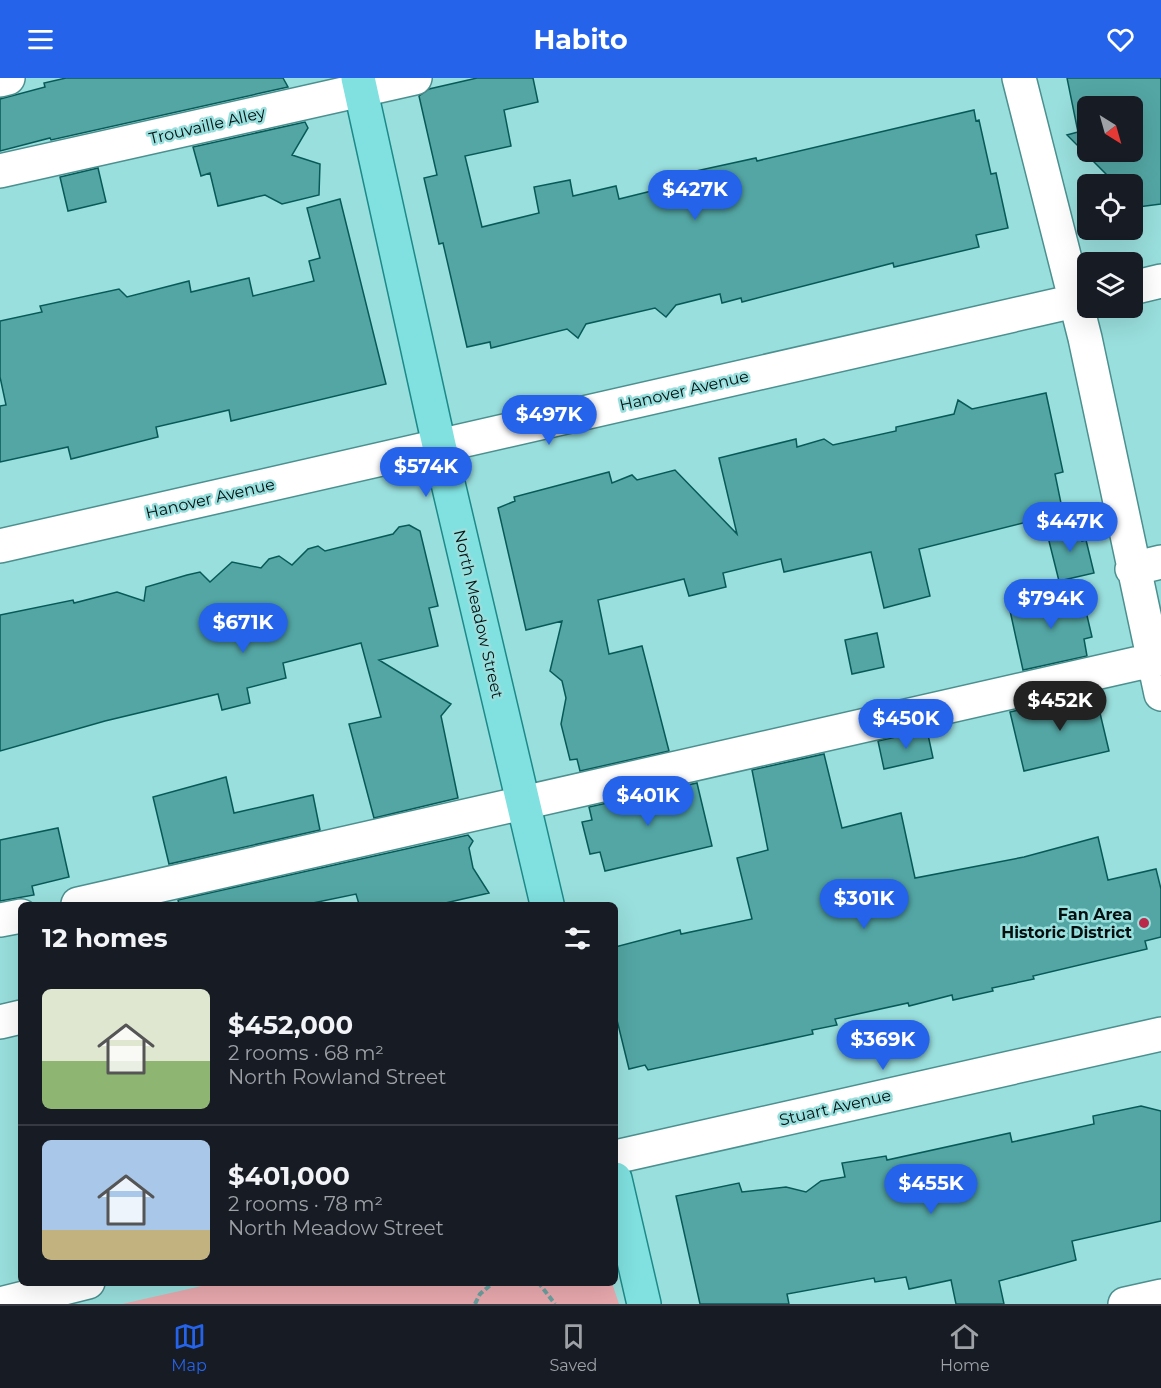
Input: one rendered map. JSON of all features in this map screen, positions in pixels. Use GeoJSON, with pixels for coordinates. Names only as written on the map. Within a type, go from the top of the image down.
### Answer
{"type":"FeatureCollection","features":[{"type":"Feature","properties":{"kind":"main road","name":"North Meadow Street"},"geometry":{"type":"LineString","coordinates":[[359,84],[439,446],[547,902]]}},
{"type":"Feature","properties":{"kind":"main road"},"geometry":{"type":"LineString","coordinates":[[618,1192],[644,1304]]}},
{"type":"Feature","properties":{"kind":"street"},"geometry":{"type":"LineString","coordinates":[[0,80],[8,78]]}},
{"type":"Feature","properties":{"kind":"street","name":"Trouvaille Alley"},"geometry":{"type":"LineString","coordinates":[[0,171],[359,84],[415,78]]}},
{"type":"Feature","properties":{"kind":"street"},"geometry":{"type":"LineString","coordinates":[[1018,78],[1077,282]]}},
{"type":"Feature","properties":{"kind":"street"},"geometry":{"type":"LineString","coordinates":[[1143,285],[1161,281]]}},
{"type":"Feature","properties":{"kind":"street","name":"Hanover Avenue"},"geometry":{"type":"LineString","coordinates":[[0,546],[1077,300]]}},
{"type":"Feature","properties":{"kind":"street"},"geometry":{"type":"LineString","coordinates":[[1087,318],[1147,566],[1161,694]]}},
{"type":"Feature","properties":{"kind":"street"},"geometry":{"type":"LineString","coordinates":[[102,902],[125,900],[522,802],[1157,659]]}},
{"type":"Feature","properties":{"kind":"street"},"geometry":{"type":"LineString","coordinates":[[0,920],[18,917]]}},
{"type":"Feature","properties":{"kind":"street"},"geometry":{"type":"LineString","coordinates":[[0,1022],[18,1018]]}},
{"type":"Feature","properties":{"kind":"street","name":"Stuart Avenue"},"geometry":{"type":"LineString","coordinates":[[618,1155],[1161,1034]]}},
{"type":"Feature","properties":{"kind":"street"},"geometry":{"type":"LineString","coordinates":[[0,1304],[72,1286]]}},
{"type":"Feature","properties":{"kind":"street"},"geometry":{"type":"LineString","coordinates":[[1125,1304],[1161,1296]]}},
{"type":"Feature","properties":{"kind":"path"},"geometry":{"type":"LineString","coordinates":[[475,1304],[480,1294],[489,1286]]}},
{"type":"Feature","properties":{"kind":"path"},"geometry":{"type":"LineString","coordinates":[[541,1286],[555,1304]]}},
{"type":"Feature","properties":{"kind":"shaded area"},"geometry":{"type":"Polygon","coordinates":[[[202,1286],[613,1286],[619,1304],[122,1304],[202,1286]]]}},
{"type":"Feature","properties":{"kind":"building"},"geometry":{"type":"Polygon","coordinates":[[[66,78],[283,78],[288,87],[51,140],[50,138],[0,151],[0,99],[45,87],[44,83],[66,78]]]}},
{"type":"Feature","properties":{"kind":"building"},"geometry":{"type":"Polygon","coordinates":[[[477,78],[533,78],[538,102],[504,110],[511,146],[465,156],[482,227],[539,213],[534,187],[570,180],[573,196],[616,186],[619,199],[684,183],[682,174],[756,158],[757,161],[974,110],[976,121],[979,120],[991,174],[996,173],[1008,228],[976,235],[979,247],[894,267],[893,263],[742,302],[741,298],[722,303],[720,294],[676,305],[666,317],[655,308],[586,324],[578,338],[567,329],[491,348],[490,342],[467,347],[443,243],[439,244],[424,178],[437,175],[419,96],[429,89],[477,78]]]}},
{"type":"Feature","properties":{"kind":"building"},"geometry":{"type":"Polygon","coordinates":[[[1067,78],[1161,78],[1161,204],[1143,206],[1143,174],[1106,174],[1094,162],[1143,162],[1143,96],[1077,96],[1077,127],[1067,78]]]}},
{"type":"Feature","properties":{"kind":"building"},"geometry":{"type":"Polygon","coordinates":[[[305,122],[308,128],[292,155],[320,164],[319,195],[282,204],[265,195],[218,206],[210,173],[201,176],[193,147],[305,122]]]}},
{"type":"Feature","properties":{"kind":"building"},"geometry":{"type":"Polygon","coordinates":[[[1077,132],[1077,145],[1067,135],[1077,132]]]}},
{"type":"Feature","properties":{"kind":"building"},"geometry":{"type":"Polygon","coordinates":[[[98,168],[106,202],[68,211],[60,177],[98,168]]]}},
{"type":"Feature","properties":{"kind":"building"},"geometry":{"type":"Polygon","coordinates":[[[340,199],[386,384],[231,421],[229,410],[156,427],[158,437],[71,459],[68,447],[0,462],[0,406],[6,405],[0,377],[0,321],[42,312],[40,306],[119,289],[127,297],[189,281],[191,292],[249,278],[253,296],[314,281],[309,261],[320,258],[307,208],[340,199]]]}},
{"type":"Feature","properties":{"kind":"building"},"geometry":{"type":"Polygon","coordinates":[[[1046,393],[1063,472],[1055,474],[1063,513],[919,549],[930,596],[884,608],[871,552],[784,572],[781,559],[723,573],[726,587],[689,596],[684,579],[598,600],[609,654],[642,646],[669,751],[580,771],[577,759],[570,760],[561,724],[566,698],[562,681],[550,671],[562,621],[526,630],[498,508],[515,501],[514,497],[609,472],[612,483],[632,475],[637,480],[675,470],[737,534],[719,458],[796,439],[797,447],[824,439],[833,445],[896,431],[896,427],[954,414],[958,400],[972,409],[1046,393]]]}},
{"type":"Feature","properties":{"kind":"building"},"geometry":{"type":"Polygon","coordinates":[[[409,525],[420,531],[438,606],[429,608],[438,646],[379,660],[451,704],[441,716],[458,798],[374,818],[349,724],[381,717],[361,643],[283,663],[286,678],[247,688],[250,703],[222,710],[218,694],[105,721],[0,751],[0,615],[73,600],[74,603],[117,592],[144,601],[146,587],[200,572],[210,582],[232,562],[261,568],[269,559],[279,556],[292,565],[308,549],[318,546],[325,551],[393,534],[399,527],[409,525]]]}},
{"type":"Feature","properties":{"kind":"building"},"geometry":{"type":"Polygon","coordinates":[[[1078,525],[1082,541],[1086,540],[1094,573],[1059,581],[1047,533],[1078,525]]]}},
{"type":"Feature","properties":{"kind":"building"},"geometry":{"type":"Polygon","coordinates":[[[1081,590],[1092,637],[1084,639],[1087,656],[1023,670],[1009,606],[1081,590]]]}},
{"type":"Feature","properties":{"kind":"building"},"geometry":{"type":"Polygon","coordinates":[[[877,633],[884,667],[852,674],[845,640],[877,633]]]}},
{"type":"Feature","properties":{"kind":"building"},"geometry":{"type":"Polygon","coordinates":[[[1095,692],[1109,751],[1024,771],[1010,712],[1095,692]]]}},
{"type":"Feature","properties":{"kind":"building"},"geometry":{"type":"Polygon","coordinates":[[[927,730],[933,758],[884,769],[878,741],[927,730]]]}},
{"type":"Feature","properties":{"kind":"building"},"geometry":{"type":"Polygon","coordinates":[[[824,754],[842,828],[901,813],[915,878],[1024,857],[1098,837],[1108,880],[1156,869],[1161,889],[1161,937],[1145,941],[1147,949],[1033,976],[1034,979],[992,988],[993,991],[953,1000],[952,995],[909,1006],[908,1003],[835,1019],[837,1025],[812,1030],[813,1034],[648,1070],[645,1065],[629,1069],[618,1024],[618,946],[680,930],[681,934],[752,919],[737,858],[768,850],[752,770],[824,754]]]}},
{"type":"Feature","properties":{"kind":"building"},"geometry":{"type":"Polygon","coordinates":[[[226,777],[234,813],[313,795],[320,830],[169,864],[153,797],[226,777]]]}},
{"type":"Feature","properties":{"kind":"building"},"geometry":{"type":"Polygon","coordinates":[[[697,783],[712,846],[605,871],[600,852],[590,854],[582,822],[592,820],[589,807],[697,783]]]}},
{"type":"Feature","properties":{"kind":"building"},"geometry":{"type":"Polygon","coordinates":[[[58,828],[69,877],[32,886],[34,895],[0,901],[0,840],[58,828]]]}},
{"type":"Feature","properties":{"kind":"building"},"geometry":{"type":"Polygon","coordinates":[[[468,835],[473,841],[469,848],[473,868],[489,893],[450,902],[358,902],[356,894],[318,902],[178,902],[178,900],[468,835]]]}},
{"type":"Feature","properties":{"kind":"building"},"geometry":{"type":"Polygon","coordinates":[[[1141,1106],[1161,1111],[1161,1221],[1072,1241],[1076,1260],[999,1281],[1004,1304],[956,1304],[951,1280],[909,1289],[906,1277],[875,1282],[874,1278],[787,1294],[789,1304],[700,1304],[676,1196],[739,1183],[742,1192],[786,1187],[806,1192],[821,1181],[845,1177],[842,1163],[886,1156],[887,1160],[1010,1133],[1012,1142],[1094,1124],[1093,1116],[1141,1106]]]}},
{"type":"Feature","properties":{"kind":"place","name":"Fan Area Historic District"},"geometry":{"type":"Point","coordinates":[1144,923]}}]}
